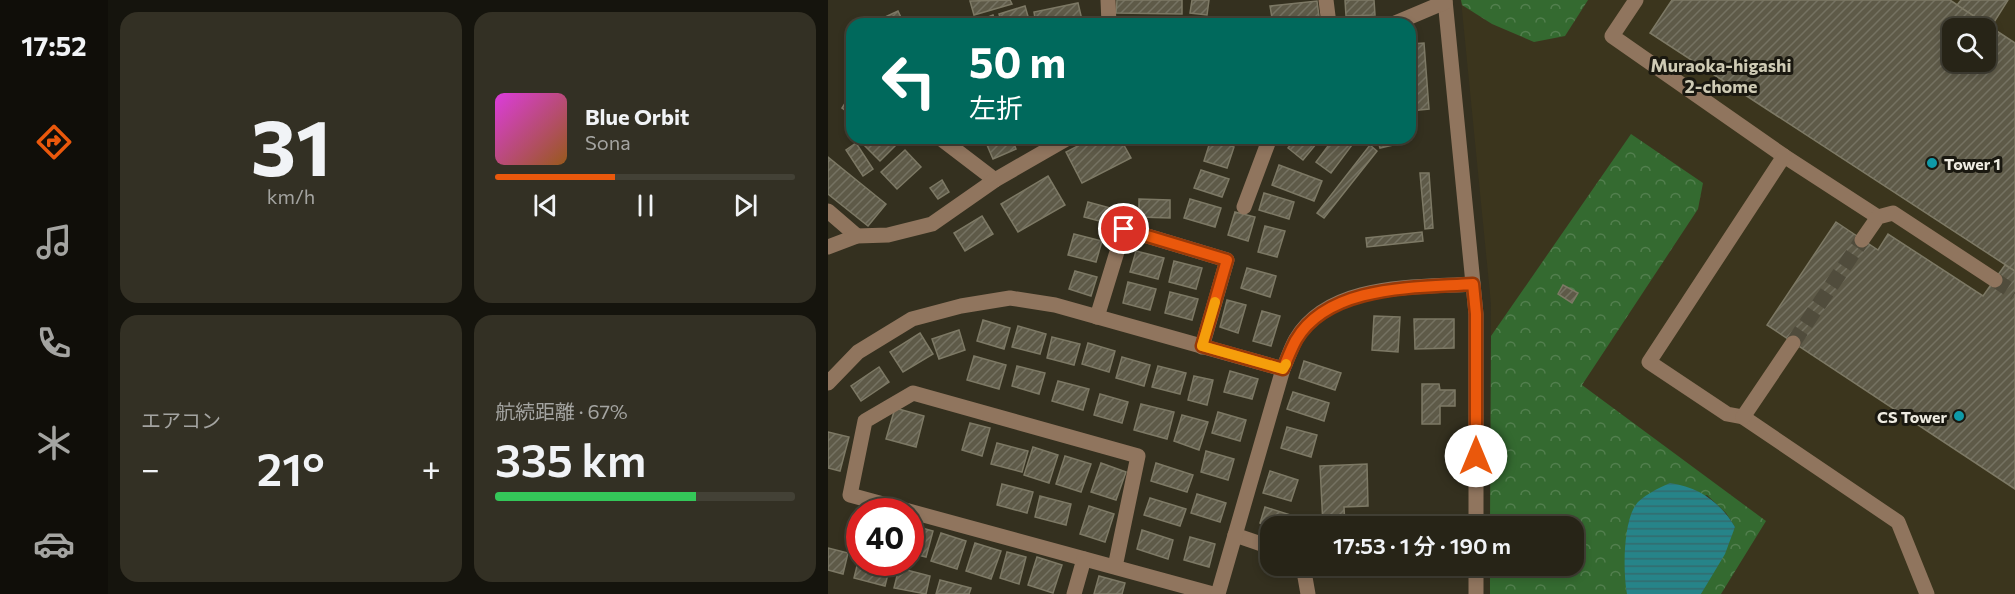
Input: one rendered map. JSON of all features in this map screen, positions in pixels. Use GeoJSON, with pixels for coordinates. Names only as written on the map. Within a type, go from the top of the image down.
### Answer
{"type":"FeatureCollection","features":[{"type":"Feature","properties":{"kind":"street"},"geometry":{"type":"LineString","coordinates":[[1108,0],[1109,18]]}},
{"type":"Feature","properties":{"kind":"street"},"geometry":{"type":"LineString","coordinates":[[1326,0],[1328,18]]}},
{"type":"Feature","properties":{"kind":"street"},"geometry":{"type":"LineString","coordinates":[[1636,0],[1612,36],[1784,156],[1878,217]]}},
{"type":"Feature","properties":{"kind":"street"},"geometry":{"type":"LineString","coordinates":[[1407,18],[1445,1],[1476,314],[1476,516]]}},
{"type":"Feature","properties":{"kind":"street"},"geometry":{"type":"LineString","coordinates":[[948,144],[995,180]]}},
{"type":"Feature","properties":{"kind":"street"},"geometry":{"type":"LineString","coordinates":[[828,247],[856,236],[888,235],[932,224],[995,180],[1058,144]]}},
{"type":"Feature","properties":{"kind":"street"},"geometry":{"type":"LineString","coordinates":[[1244,207],[1268,144]]}},
{"type":"Feature","properties":{"kind":"street"},"geometry":{"type":"LineString","coordinates":[[1784,156],[1649,362],[1727,414],[1743,417],[1898,522],[1927,594]]}},
{"type":"Feature","properties":{"kind":"street"},"geometry":{"type":"LineString","coordinates":[[828,211],[856,236]]}},
{"type":"Feature","properties":{"kind":"street"},"geometry":{"type":"LineString","coordinates":[[1862,240],[1878,217],[1893,213],[1995,280]]}},
{"type":"Feature","properties":{"kind":"street"},"geometry":{"type":"LineString","coordinates":[[1097,317],[1124,229],[1227,260],[1202,346]]}},
{"type":"Feature","properties":{"kind":"street"},"geometry":{"type":"LineString","coordinates":[[1218,594],[1283,369],[1296,339],[1313,320],[1334,307],[1361,295],[1473,284]]}},
{"type":"Feature","properties":{"kind":"street"},"geometry":{"type":"LineString","coordinates":[[828,382],[858,352],[912,319],[961,306],[1010,298],[1055,305],[1283,369]]}},
{"type":"Feature","properties":{"kind":"street"},"geometry":{"type":"LineString","coordinates":[[1743,417],[1793,343]]}},
{"type":"Feature","properties":{"kind":"street"},"geometry":{"type":"LineString","coordinates":[[1115,567],[1138,456],[913,393],[865,422],[850,495],[1213,594]]}},
{"type":"Feature","properties":{"kind":"street"},"geometry":{"type":"LineString","coordinates":[[1235,535],[1260,544]]}},
{"type":"Feature","properties":{"kind":"street"},"geometry":{"type":"LineString","coordinates":[[1074,594],[1084,559]]}},
{"type":"Feature","properties":{"kind":"street"},"geometry":{"type":"LineString","coordinates":[[1305,576],[1308,594]]}},
{"type":"Feature","properties":{"kind":"street"},"geometry":{"type":"LineString","coordinates":[[1476,576],[1476,594]]}},
{"type":"Feature","properties":{"kind":"shaded area"},"geometry":{"type":"Polygon","coordinates":[[[1461,0],[2015,0],[2015,594],[1490,594],[1490,576],[1584,576],[1584,516],[1490,516],[1491,304],[1461,0]]]}},
{"type":"Feature","properties":{"kind":"green space"},"geometry":{"type":"Polygon","coordinates":[[[1461,0],[1588,0],[1565,36],[1534,42],[1492,24],[1462,5],[1461,0]]]}},
{"type":"Feature","properties":{"kind":"green space"},"geometry":{"type":"Polygon","coordinates":[[[1631,134],[1703,183],[1698,209],[1582,385],[1766,521],[1721,594],[1701,594],[1735,527],[1726,513],[1707,495],[1629,521],[1625,556],[1627,594],[1490,594],[1490,576],[1584,576],[1584,516],[1490,516],[1491,336],[1631,134]]]}},
{"type":"Feature","properties":{"kind":"water"},"geometry":{"type":"Polygon","coordinates":[[[1670,483],[1699,492],[1723,510],[1735,527],[1725,554],[1701,594],[1627,594],[1625,549],[1631,514],[1641,499],[1670,483]]]}},
{"type":"Feature","properties":{"kind":"building"},"geometry":{"type":"Polygon","coordinates":[[[1010,0],[1012,4],[974,15],[970,1],[1010,0]]]}},
{"type":"Feature","properties":{"kind":"building"},"geometry":{"type":"Polygon","coordinates":[[[1117,0],[1182,0],[1182,14],[1116,13],[1117,0]]]}},
{"type":"Feature","properties":{"kind":"building"},"geometry":{"type":"Polygon","coordinates":[[[1192,0],[1209,0],[1207,15],[1190,13],[1192,0]]]}},
{"type":"Feature","properties":{"kind":"building"},"geometry":{"type":"Polygon","coordinates":[[[1345,0],[1374,0],[1375,15],[1346,16],[1345,0]]]}},
{"type":"Feature","properties":{"kind":"building","name":"Tower 1"},"geometry":{"type":"Polygon","coordinates":[[[1672,0],[1950,0],[1977,18],[1942,18],[1942,72],[1996,72],[1996,30],[2015,43],[2015,271],[1650,33],[1672,0]]]}},
{"type":"Feature","properties":{"kind":"building"},"geometry":{"type":"Polygon","coordinates":[[[1961,0],[2008,0],[1996,19],[1977,18],[1957,5],[1961,0]]]}},
{"type":"Feature","properties":{"kind":"building"},"geometry":{"type":"Polygon","coordinates":[[[1317,1],[1319,18],[1272,18],[1270,6],[1317,1]]]}},
{"type":"Feature","properties":{"kind":"building"},"geometry":{"type":"Polygon","coordinates":[[[1078,3],[1082,18],[1035,18],[1034,12],[1078,3]]]}},
{"type":"Feature","properties":{"kind":"building"},"geometry":{"type":"Polygon","coordinates":[[[1025,6],[1028,18],[1000,18],[999,14],[1025,6]]]}},
{"type":"Feature","properties":{"kind":"building"},"geometry":{"type":"Polygon","coordinates":[[[898,11],[901,18],[883,18],[898,11]]]}},
{"type":"Feature","properties":{"kind":"building"},"geometry":{"type":"Polygon","coordinates":[[[1424,43],[1429,109],[1416,110],[1416,44],[1424,43]]]}},
{"type":"Feature","properties":{"kind":"building"},"geometry":{"type":"Polygon","coordinates":[[[857,144],[873,169],[863,176],[846,150],[857,144]]]}},
{"type":"Feature","properties":{"kind":"building"},"geometry":{"type":"Polygon","coordinates":[[[863,144],[897,144],[880,161],[863,144]]]}},
{"type":"Feature","properties":{"kind":"building"},"geometry":{"type":"Polygon","coordinates":[[[987,144],[1014,144],[1016,149],[993,159],[987,144]]]}},
{"type":"Feature","properties":{"kind":"building"},"geometry":{"type":"Polygon","coordinates":[[[1081,144],[1123,144],[1131,158],[1082,183],[1066,152],[1081,144]]]}},
{"type":"Feature","properties":{"kind":"building"},"geometry":{"type":"Polygon","coordinates":[[[1209,144],[1225,144],[1234,147],[1227,168],[1204,161],[1209,144]]]}},
{"type":"Feature","properties":{"kind":"building"},"geometry":{"type":"Polygon","coordinates":[[[1291,144],[1316,144],[1303,160],[1288,148],[1291,144]]]}},
{"type":"Feature","properties":{"kind":"building"},"geometry":{"type":"Polygon","coordinates":[[[1330,144],[1353,144],[1331,173],[1316,162],[1330,144]]]}},
{"type":"Feature","properties":{"kind":"building"},"geometry":{"type":"Polygon","coordinates":[[[1379,144],[1398,144],[1380,148],[1379,144]]]}},
{"type":"Feature","properties":{"kind":"building"},"geometry":{"type":"Polygon","coordinates":[[[1370,145],[1377,151],[1324,218],[1317,213],[1370,145]]]}},
{"type":"Feature","properties":{"kind":"building"},"geometry":{"type":"Polygon","coordinates":[[[905,150],[921,167],[897,189],[881,172],[905,150]]]}},
{"type":"Feature","properties":{"kind":"building"},"geometry":{"type":"Polygon","coordinates":[[[828,157],[886,204],[868,226],[828,194],[828,157]]]}},
{"type":"Feature","properties":{"kind":"building"},"geometry":{"type":"Polygon","coordinates":[[[1279,165],[1322,181],[1314,201],[1272,185],[1279,165]]]}},
{"type":"Feature","properties":{"kind":"building"},"geometry":{"type":"Polygon","coordinates":[[[1201,170],[1229,179],[1222,197],[1194,188],[1201,170]]]}},
{"type":"Feature","properties":{"kind":"building"},"geometry":{"type":"Polygon","coordinates":[[[1420,173],[1429,173],[1433,228],[1425,229],[1420,173]]]}},
{"type":"Feature","properties":{"kind":"building"},"geometry":{"type":"Polygon","coordinates":[[[1048,176],[1065,205],[1018,232],[1001,204],[1048,176]]]}},
{"type":"Feature","properties":{"kind":"building"},"geometry":{"type":"Polygon","coordinates":[[[942,180],[949,192],[938,199],[930,188],[942,180]]]}},
{"type":"Feature","properties":{"kind":"building"},"geometry":{"type":"Polygon","coordinates":[[[1264,193],[1294,202],[1289,219],[1259,210],[1264,193]]]}},
{"type":"Feature","properties":{"kind":"building"},"geometry":{"type":"Polygon","coordinates":[[[1139,199],[1170,200],[1170,218],[1139,217],[1139,199]]]}},
{"type":"Feature","properties":{"kind":"building"},"geometry":{"type":"Polygon","coordinates":[[[1190,199],[1221,208],[1215,227],[1184,218],[1190,199]]]}},
{"type":"Feature","properties":{"kind":"building"},"geometry":{"type":"Polygon","coordinates":[[[1088,202],[1114,209],[1111,224],[1084,217],[1088,202]]]}},
{"type":"Feature","properties":{"kind":"building"},"geometry":{"type":"Polygon","coordinates":[[[1235,212],[1255,217],[1248,241],[1228,235],[1235,212]]]}},
{"type":"Feature","properties":{"kind":"building"},"geometry":{"type":"Polygon","coordinates":[[[982,216],[993,234],[965,251],[954,233],[982,216]]]}},
{"type":"Feature","properties":{"kind":"building","name":"CS Tower"},"geometry":{"type":"Polygon","coordinates":[[[1836,222],[1878,250],[1888,234],[1983,296],[2005,265],[2015,271],[2015,489],[1767,325],[1836,222]]]}},
{"type":"Feature","properties":{"kind":"building"},"geometry":{"type":"Polygon","coordinates":[[[1265,226],[1285,231],[1277,257],[1258,252],[1265,226]]]}},
{"type":"Feature","properties":{"kind":"building"},"geometry":{"type":"Polygon","coordinates":[[[1422,232],[1423,241],[1367,247],[1366,238],[1422,232]]]}},
{"type":"Feature","properties":{"kind":"building"},"geometry":{"type":"Polygon","coordinates":[[[1074,234],[1102,241],[1096,262],[1068,255],[1074,234]]]}},
{"type":"Feature","properties":{"kind":"building"},"geometry":{"type":"Polygon","coordinates":[[[1136,251],[1164,258],[1158,279],[1130,272],[1136,251]]]}},
{"type":"Feature","properties":{"kind":"building"},"geometry":{"type":"Polygon","coordinates":[[[1174,261],[1202,268],[1196,289],[1169,282],[1174,261]]]}},
{"type":"Feature","properties":{"kind":"building"},"geometry":{"type":"Polygon","coordinates":[[[1247,268],[1276,276],[1270,297],[1241,288],[1247,268]]]}},
{"type":"Feature","properties":{"kind":"building"},"geometry":{"type":"Polygon","coordinates":[[[1075,271],[1097,277],[1091,296],[1069,289],[1075,271]]]}},
{"type":"Feature","properties":{"kind":"building"},"geometry":{"type":"Polygon","coordinates":[[[1128,282],[1156,289],[1150,310],[1123,303],[1128,282]]]}},
{"type":"Feature","properties":{"kind":"building"},"geometry":{"type":"Polygon","coordinates":[[[1563,285],[1578,293],[1572,303],[1558,294],[1563,285]]]}},
{"type":"Feature","properties":{"kind":"building"},"geometry":{"type":"Polygon","coordinates":[[[1170,292],[1198,299],[1192,320],[1165,313],[1170,292]]]}},
{"type":"Feature","properties":{"kind":"building"},"geometry":{"type":"Polygon","coordinates":[[[1227,300],[1246,305],[1238,333],[1220,327],[1227,300]]]}},
{"type":"Feature","properties":{"kind":"building"},"geometry":{"type":"Polygon","coordinates":[[[1262,311],[1280,316],[1271,346],[1253,341],[1262,311]]]}},
{"type":"Feature","properties":{"kind":"building"},"geometry":{"type":"Polygon","coordinates":[[[1374,316],[1400,317],[1398,352],[1372,350],[1374,316]]]}},
{"type":"Feature","properties":{"kind":"building"},"geometry":{"type":"Polygon","coordinates":[[[1414,319],[1454,319],[1454,348],[1415,349],[1414,319]]]}},
{"type":"Feature","properties":{"kind":"building"},"geometry":{"type":"Polygon","coordinates":[[[983,320],[1010,328],[1004,349],[977,341],[983,320]]]}},
{"type":"Feature","properties":{"kind":"building"},"geometry":{"type":"Polygon","coordinates":[[[1018,326],[1046,334],[1040,354],[1012,347],[1018,326]]]}},
{"type":"Feature","properties":{"kind":"building"},"geometry":{"type":"Polygon","coordinates":[[[959,330],[965,350],[939,359],[932,339],[959,330]]]}},
{"type":"Feature","properties":{"kind":"building"},"geometry":{"type":"Polygon","coordinates":[[[920,333],[933,354],[903,372],[890,352],[920,333]]]}},
{"type":"Feature","properties":{"kind":"building"},"geometry":{"type":"Polygon","coordinates":[[[1052,337],[1080,344],[1074,365],[1047,358],[1052,337]]]}},
{"type":"Feature","properties":{"kind":"building"},"geometry":{"type":"Polygon","coordinates":[[[1088,343],[1115,351],[1109,372],[1082,364],[1088,343]]]}},
{"type":"Feature","properties":{"kind":"building"},"geometry":{"type":"Polygon","coordinates":[[[974,356],[1006,365],[999,389],[967,380],[974,356]]]}},
{"type":"Feature","properties":{"kind":"building"},"geometry":{"type":"Polygon","coordinates":[[[1122,357],[1150,365],[1144,386],[1116,378],[1122,357]]]}},
{"type":"Feature","properties":{"kind":"building"},"geometry":{"type":"Polygon","coordinates":[[[1304,361],[1341,373],[1335,390],[1299,378],[1304,361]]]}},
{"type":"Feature","properties":{"kind":"building"},"geometry":{"type":"Polygon","coordinates":[[[1017,366],[1045,373],[1039,394],[1012,386],[1017,366]]]}},
{"type":"Feature","properties":{"kind":"building"},"geometry":{"type":"Polygon","coordinates":[[[1158,366],[1186,373],[1180,394],[1152,387],[1158,366]]]}},
{"type":"Feature","properties":{"kind":"building"},"geometry":{"type":"Polygon","coordinates":[[[879,367],[889,382],[861,401],[851,386],[879,367]]]}},
{"type":"Feature","properties":{"kind":"building"},"geometry":{"type":"Polygon","coordinates":[[[1230,371],[1258,379],[1252,399],[1224,392],[1230,371]]]}},
{"type":"Feature","properties":{"kind":"building"},"geometry":{"type":"Polygon","coordinates":[[[1194,376],[1213,380],[1207,405],[1188,400],[1194,376]]]}},
{"type":"Feature","properties":{"kind":"building"},"geometry":{"type":"Polygon","coordinates":[[[1058,381],[1089,389],[1083,410],[1052,401],[1058,381]]]}},
{"type":"Feature","properties":{"kind":"building"},"geometry":{"type":"Polygon","coordinates":[[[1422,384],[1439,384],[1440,390],[1455,390],[1455,406],[1440,406],[1440,424],[1422,424],[1422,384]]]}},
{"type":"Feature","properties":{"kind":"building"},"geometry":{"type":"Polygon","coordinates":[[[1293,392],[1329,403],[1324,421],[1287,409],[1293,392]]]}},
{"type":"Feature","properties":{"kind":"building"},"geometry":{"type":"Polygon","coordinates":[[[1100,394],[1128,402],[1122,423],[1094,415],[1100,394]]]}},
{"type":"Feature","properties":{"kind":"building"},"geometry":{"type":"Polygon","coordinates":[[[1141,404],[1174,412],[1167,439],[1134,430],[1141,404]]]}},
{"type":"Feature","properties":{"kind":"building"},"geometry":{"type":"Polygon","coordinates":[[[895,408],[924,416],[916,447],[886,439],[895,408]]]}},
{"type":"Feature","properties":{"kind":"building"},"geometry":{"type":"Polygon","coordinates":[[[1218,412],[1246,420],[1240,441],[1212,433],[1218,412]]]}},
{"type":"Feature","properties":{"kind":"building"},"geometry":{"type":"Polygon","coordinates":[[[1182,415],[1208,422],[1199,450],[1174,441],[1182,415]]]}},
{"type":"Feature","properties":{"kind":"building"},"geometry":{"type":"Polygon","coordinates":[[[970,423],[990,428],[982,456],[962,450],[970,423]]]}},
{"type":"Feature","properties":{"kind":"building"},"geometry":{"type":"Polygon","coordinates":[[[1287,427],[1317,435],[1311,457],[1281,448],[1287,427]]]}},
{"type":"Feature","properties":{"kind":"building"},"geometry":{"type":"Polygon","coordinates":[[[828,432],[849,437],[840,471],[828,468],[828,432]]]}},
{"type":"Feature","properties":{"kind":"building"},"geometry":{"type":"Polygon","coordinates":[[[997,443],[1028,451],[1022,472],[991,464],[997,443]]]}},
{"type":"Feature","properties":{"kind":"building"},"geometry":{"type":"Polygon","coordinates":[[[1033,447],[1058,455],[1049,483],[1024,475],[1033,447]]]}},
{"type":"Feature","properties":{"kind":"building"},"geometry":{"type":"Polygon","coordinates":[[[1206,451],[1234,459],[1228,480],[1201,472],[1206,451]]]}},
{"type":"Feature","properties":{"kind":"building"},"geometry":{"type":"Polygon","coordinates":[[[1065,456],[1091,464],[1081,492],[1056,484],[1065,456]]]}},
{"type":"Feature","properties":{"kind":"building"},"geometry":{"type":"Polygon","coordinates":[[[1101,463],[1126,472],[1116,500],[1091,492],[1101,463]]]}},
{"type":"Feature","properties":{"kind":"building"},"geometry":{"type":"Polygon","coordinates":[[[1156,463],[1193,475],[1187,492],[1151,481],[1156,463]]]}},
{"type":"Feature","properties":{"kind":"building"},"geometry":{"type":"Polygon","coordinates":[[[1367,464],[1368,506],[1344,507],[1344,516],[1322,516],[1320,466],[1367,464]]]}},
{"type":"Feature","properties":{"kind":"building"},"geometry":{"type":"Polygon","coordinates":[[[1270,471],[1298,480],[1291,501],[1263,493],[1270,471]]]}},
{"type":"Feature","properties":{"kind":"building"},"geometry":{"type":"Polygon","coordinates":[[[1002,484],[1033,492],[1027,513],[997,505],[1002,484]]]}},
{"type":"Feature","properties":{"kind":"building"},"geometry":{"type":"Polygon","coordinates":[[[1197,494],[1226,503],[1220,522],[1191,513],[1197,494]]]}},
{"type":"Feature","properties":{"kind":"building"},"geometry":{"type":"Polygon","coordinates":[[[1040,496],[1071,504],[1066,525],[1035,517],[1040,496]]]}},
{"type":"Feature","properties":{"kind":"building"},"geometry":{"type":"Polygon","coordinates":[[[1150,498],[1186,509],[1180,526],[1144,515],[1150,498]]]}},
{"type":"Feature","properties":{"kind":"building"},"geometry":{"type":"Polygon","coordinates":[[[1089,506],[1114,514],[1105,542],[1080,534],[1089,506]]]}},
{"type":"Feature","properties":{"kind":"building"},"geometry":{"type":"Polygon","coordinates":[[[1265,507],[1294,516],[1262,516],[1265,507]]]}},
{"type":"Feature","properties":{"kind":"building"},"geometry":{"type":"Polygon","coordinates":[[[924,529],[933,531],[926,557],[924,556],[924,529]]]}},
{"type":"Feature","properties":{"kind":"building"},"geometry":{"type":"Polygon","coordinates":[[[1142,530],[1173,540],[1168,559],[1137,549],[1142,530]]]}},
{"type":"Feature","properties":{"kind":"building"},"geometry":{"type":"Polygon","coordinates":[[[941,533],[966,541],[957,569],[931,561],[941,533]]]}},
{"type":"Feature","properties":{"kind":"building"},"geometry":{"type":"Polygon","coordinates":[[[1190,537],[1215,544],[1209,567],[1184,560],[1190,537]]]}},
{"type":"Feature","properties":{"kind":"building"},"geometry":{"type":"Polygon","coordinates":[[[975,543],[1001,551],[991,579],[966,571],[975,543]]]}},
{"type":"Feature","properties":{"kind":"building"},"geometry":{"type":"Polygon","coordinates":[[[828,548],[846,552],[843,574],[828,570],[828,548]]]}},
{"type":"Feature","properties":{"kind":"building"},"geometry":{"type":"Polygon","coordinates":[[[1007,552],[1026,557],[1019,584],[1000,578],[1007,552]]]}},
{"type":"Feature","properties":{"kind":"building"},"geometry":{"type":"Polygon","coordinates":[[[1037,557],[1062,565],[1053,593],[1028,585],[1037,557]]]}},
{"type":"Feature","properties":{"kind":"building"},"geometry":{"type":"Polygon","coordinates":[[[854,576],[888,576],[885,586],[854,578],[854,576]]]}},
{"type":"Feature","properties":{"kind":"building"},"geometry":{"type":"Polygon","coordinates":[[[897,576],[930,576],[926,594],[894,588],[897,576]]]}},
{"type":"Feature","properties":{"kind":"building"},"geometry":{"type":"Polygon","coordinates":[[[1099,576],[1125,583],[1122,594],[1094,594],[1099,576]]]}},
{"type":"Feature","properties":{"kind":"building"},"geometry":{"type":"Polygon","coordinates":[[[940,580],[971,588],[969,594],[936,594],[940,580]]]}},
{"type":"Feature","properties":{"kind":"tunnel"},"geometry":{"type":"LineString","coordinates":[[1793,343],[1862,240]]}},
{"type":"Feature","properties":{"kind":"tunnel"},"geometry":{"type":"LineString","coordinates":[[1995,280],[2015,293]]}},
{"type":"Feature","properties":{"kind":"slow traffic"},"geometry":{"type":"LineString","coordinates":[[1215,302],[1202,346],[1283,369],[1286,364]]}},
{"type":"Feature","properties":{"kind":"place","name":"Tower 1"},"geometry":{"type":"Point","coordinates":[1932,163]}},
{"type":"Feature","properties":{"kind":"place","name":"CS Tower"},"geometry":{"type":"Point","coordinates":[1959,416]}},
{"type":"Feature","properties":{"kind":"district","name":"Muraoka-higashi 2-chome"},"geometry":{"type":"Point","coordinates":[1721,76]}},
{"type":"Feature","properties":{"kind":"route"},"geometry":{"type":"LineString","coordinates":[[1124,229],[1227,260],[1202,346],[1283,369],[1296,339],[1313,320],[1334,307],[1361,295],[1394,289],[1473,284],[1476,314],[1476,456]]}}]}
